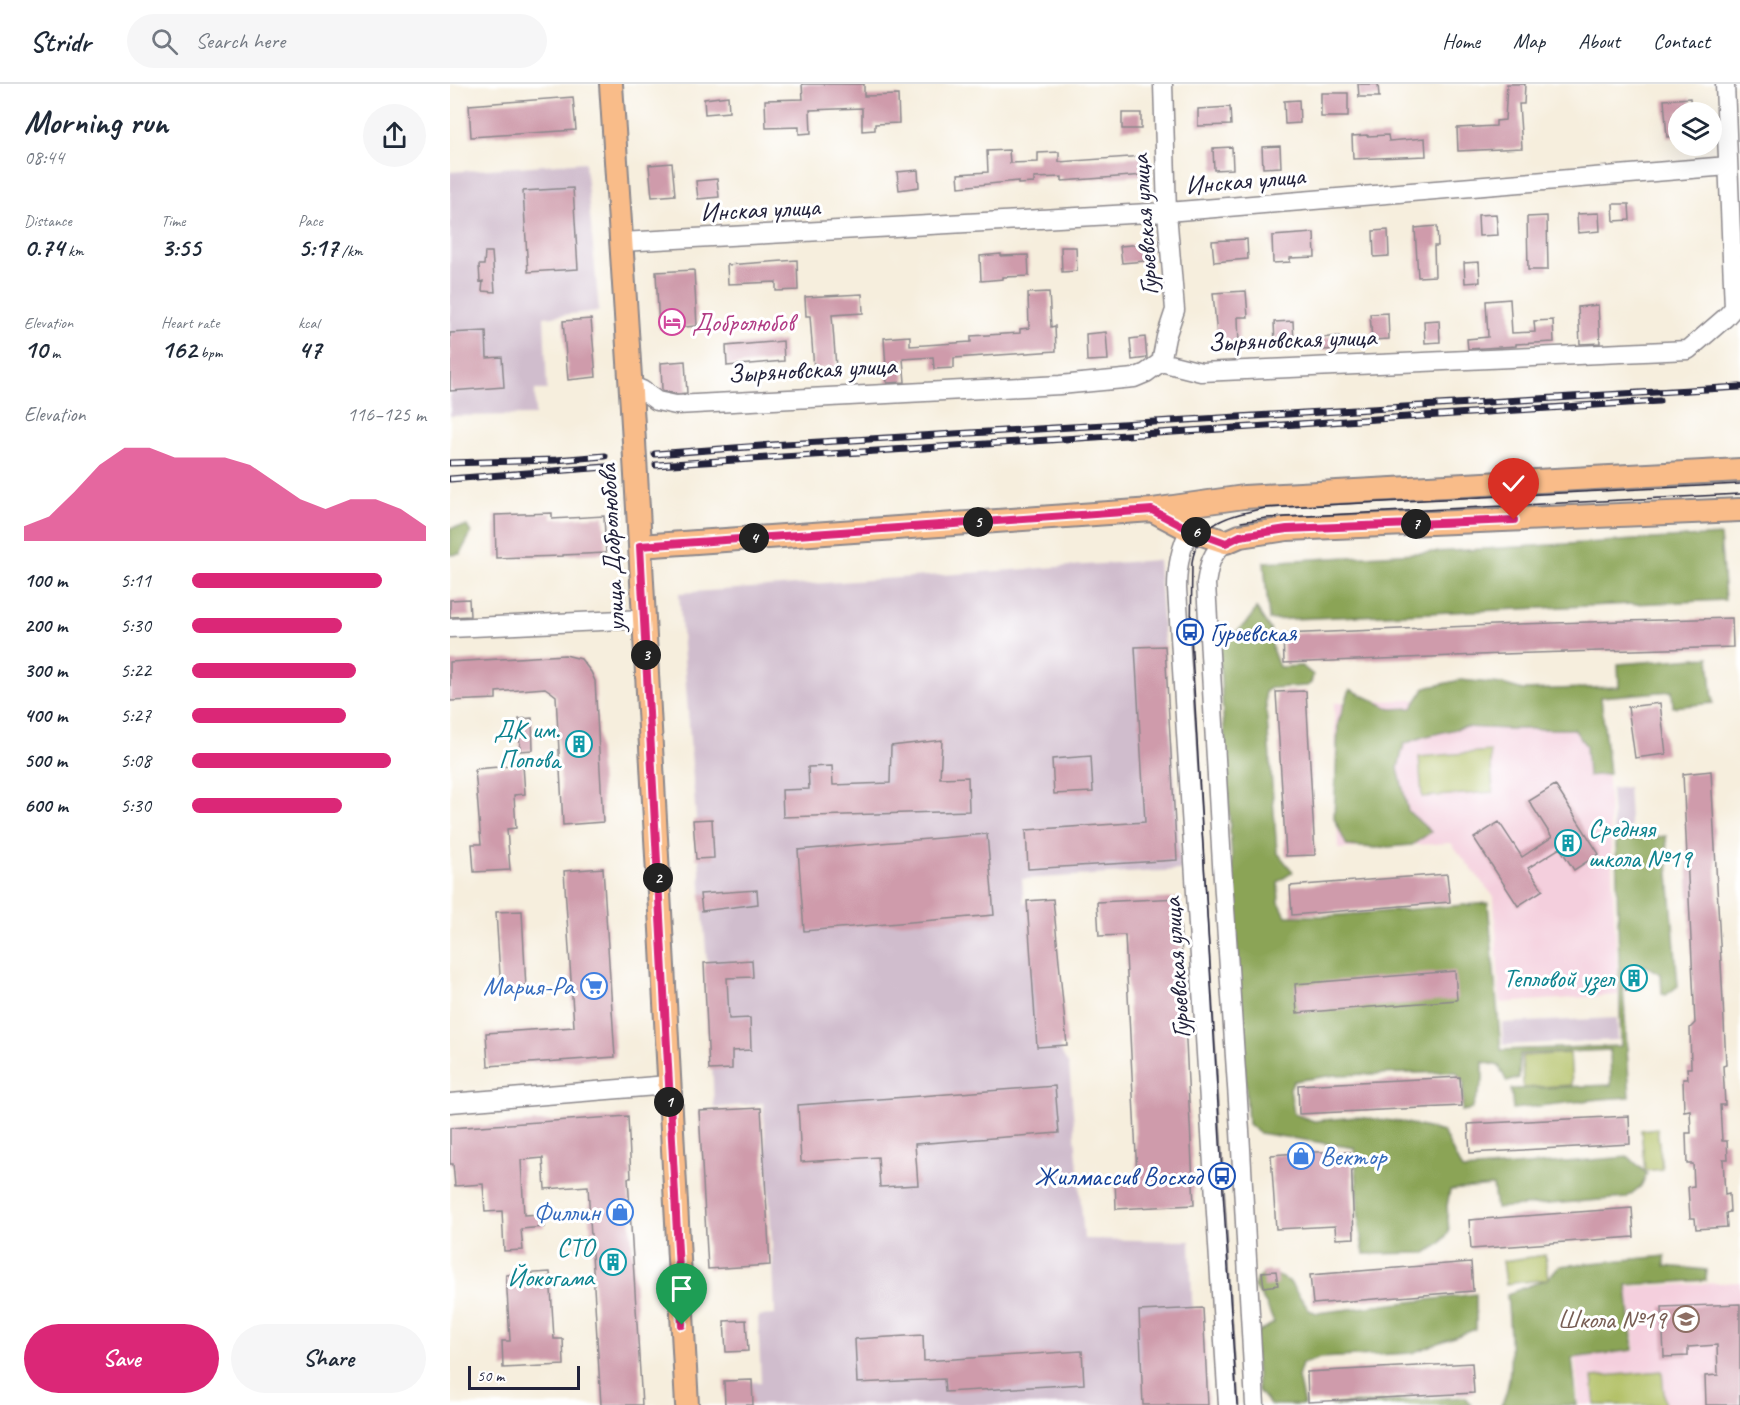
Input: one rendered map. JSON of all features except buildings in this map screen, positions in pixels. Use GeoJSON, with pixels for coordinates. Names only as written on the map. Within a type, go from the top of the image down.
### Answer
{"type":"FeatureCollection","features":[{"type":"Feature","properties":{"kind":"main road","name":"улица Добролюбова"},"geometry":{"type":"LineString","coordinates":[[611,84],[638,509],[687,1405]]}},
{"type":"Feature","properties":{"kind":"main road"},"geometry":{"type":"LineString","coordinates":[[640,546],[1152,510],[1244,497],[1740,470]]}},
{"type":"Feature","properties":{"kind":"main road"},"geometry":{"type":"LineString","coordinates":[[1190,530],[1207,516],[1244,497]]}},
{"type":"Feature","properties":{"kind":"main road"},"geometry":{"type":"LineString","coordinates":[[1152,510],[1190,530],[1226,543],[1240,536],[1287,529],[1740,510]]}},
{"type":"Feature","properties":{"kind":"street","name":"Гурьевская улица"},"geometry":{"type":"LineString","coordinates":[[1161,362],[1175,310],[1167,212],[1163,84]]}},
{"type":"Feature","properties":{"kind":"street"},"geometry":{"type":"LineString","coordinates":[[1725,84],[1728,166]]}},
{"type":"Feature","properties":{"kind":"street","name":"Инская улица"},"geometry":{"type":"LineString","coordinates":[[621,242],[1167,212],[1728,166]]}},
{"type":"Feature","properties":{"kind":"street","name":"Зыряновская улица"},"geometry":{"type":"LineString","coordinates":[[630,386],[642,390],[657,401],[676,405],[1060,385],[1134,378],[1146,373],[1161,362],[1201,372],[1688,350],[1734,308],[1728,166]]}},
{"type":"Feature","properties":{"kind":"street","name":"Гурьевская улица"},"geometry":{"type":"LineString","coordinates":[[1190,530],[1181,550],[1177,589],[1228,1405]]}},
{"type":"Feature","properties":{"kind":"street","name":"Гурьевская улица"},"geometry":{"type":"LineString","coordinates":[[1226,543],[1217,549],[1212,559],[1206,584],[1255,1405]]}},
{"type":"Feature","properties":{"kind":"street"},"geometry":{"type":"LineString","coordinates":[[450,628],[644,619]]}},
{"type":"Feature","properties":{"kind":"street"},"geometry":{"type":"LineString","coordinates":[[450,1102],[668,1085]]}},
{"type":"Feature","properties":{"kind":"shaded area"},"geometry":{"type":"Polygon","coordinates":[[[585,162],[599,311],[544,317],[547,390],[535,390],[535,415],[450,416],[450,172],[585,162]]]}},
{"type":"Feature","properties":{"kind":"shaded area"},"geometry":{"type":"Polygon","coordinates":[[[1158,560],[1181,870],[1022,879],[1024,903],[1049,902],[1060,1050],[1069,1066],[1084,1239],[1190,1241],[1200,1405],[727,1405],[725,1382],[761,1382],[758,1316],[775,1315],[773,1261],[763,1103],[714,1108],[709,991],[679,593],[1158,560]]]}},
{"type":"Feature","properties":{"kind":"shaded area"},"geometry":{"type":"Polygon","coordinates":[[[1598,692],[1608,782],[1618,995],[1500,1003],[1494,897],[1451,843],[1338,849],[1334,703],[1598,692]]]}},
{"type":"Feature","properties":{"kind":"shaded area"},"geometry":{"type":"Polygon","coordinates":[[[1628,787],[1631,837],[1614,838],[1611,789],[1628,787]]]}},
{"type":"Feature","properties":{"kind":"shaded area"},"geometry":{"type":"Polygon","coordinates":[[[1617,1018],[1618,1040],[1503,1045],[1502,1023],[1617,1018]]]}},
{"type":"Feature","properties":{"kind":"shaded area","name":"Школа №19"},"geometry":{"type":"Polygon","coordinates":[[[1740,1282],[1740,1405],[1579,1405],[1575,1358],[1635,1351],[1628,1287],[1740,1282]]]}},
{"type":"Feature","properties":{"kind":"green space"},"geometry":{"type":"Polygon","coordinates":[[[467,526],[471,533],[460,554],[450,555],[450,528],[467,526]]]}},
{"type":"Feature","properties":{"kind":"green space"},"geometry":{"type":"Polygon","coordinates":[[[1720,535],[1725,600],[1269,620],[1264,562],[1720,535]]]}},
{"type":"Feature","properties":{"kind":"green space"},"geometry":{"type":"Polygon","coordinates":[[[1256,608],[1270,629],[1273,651],[1279,667],[1302,666],[1313,675],[1311,683],[1307,686],[1271,688],[1265,692],[1277,852],[1293,872],[1278,882],[1279,902],[1286,916],[1328,916],[1488,903],[1501,1050],[1621,1046],[1616,841],[1666,836],[1678,986],[1666,995],[1662,994],[1661,974],[1646,966],[1622,968],[1630,1097],[1513,1109],[1511,1089],[1611,1085],[1610,1050],[1520,1054],[1519,1078],[1507,1082],[1499,1066],[1483,1062],[1483,1081],[1472,1109],[1462,1111],[1464,1083],[1456,1072],[1335,1075],[1294,1081],[1290,1088],[1294,1114],[1314,1121],[1356,1117],[1403,1122],[1443,1132],[1462,1170],[1629,1157],[1647,1174],[1641,1186],[1626,1198],[1496,1208],[1493,1186],[1450,1190],[1447,1206],[1449,1232],[1440,1244],[1426,1253],[1364,1254],[1359,1226],[1355,1148],[1259,1133],[1248,1124],[1219,648],[1251,618],[1256,608]]]}},
{"type":"Feature","properties":{"kind":"green space"},"geometry":{"type":"Polygon","coordinates":[[[1709,657],[1713,703],[1673,707],[1672,691],[1601,697],[1609,774],[1588,776],[1586,746],[1574,729],[1464,727],[1404,744],[1398,768],[1408,811],[1431,832],[1412,845],[1376,848],[1347,846],[1334,818],[1338,723],[1350,689],[1391,709],[1412,708],[1425,688],[1460,680],[1502,684],[1523,690],[1619,687],[1618,664],[1709,657]]]}},
{"type":"Feature","properties":{"kind":"green space"},"geometry":{"type":"Polygon","coordinates":[[[1490,751],[1493,792],[1422,797],[1419,757],[1490,751]]]}},
{"type":"Feature","properties":{"kind":"green space"},"geometry":{"type":"Polygon","coordinates":[[[1570,1053],[1572,1085],[1523,1088],[1522,1056],[1570,1053]]]}},
{"type":"Feature","properties":{"kind":"green space"},"geometry":{"type":"Polygon","coordinates":[[[1657,1128],[1662,1169],[1645,1171],[1641,1130],[1657,1128]]]}},
{"type":"Feature","properties":{"kind":"green space"},"geometry":{"type":"Polygon","coordinates":[[[1545,1255],[1548,1279],[1506,1284],[1503,1261],[1545,1255]]]}},
{"type":"Feature","properties":{"kind":"green space"},"geometry":{"type":"Polygon","coordinates":[[[1665,1256],[1665,1266],[1707,1270],[1706,1280],[1627,1285],[1633,1350],[1572,1358],[1577,1405],[1501,1405],[1506,1395],[1510,1367],[1507,1294],[1547,1279],[1559,1266],[1665,1256]]]}},
{"type":"Feature","properties":{"kind":"green space"},"geometry":{"type":"Polygon","coordinates":[[[1268,1272],[1289,1281],[1309,1310],[1317,1313],[1476,1294],[1476,1329],[1412,1353],[1320,1358],[1302,1364],[1298,1377],[1304,1405],[1270,1405],[1258,1391],[1253,1335],[1274,1323],[1266,1304],[1254,1287],[1257,1278],[1268,1272]]]}},
{"type":"Feature","properties":{"kind":"green space"},"geometry":{"type":"Polygon","coordinates":[[[1662,1371],[1665,1405],[1595,1405],[1592,1377],[1662,1371]]]}},
{"type":"Feature","properties":{"kind":"green space"},"geometry":{"type":"Polygon","coordinates":[[[1465,1397],[1471,1405],[1331,1405],[1465,1397]]]}},
{"type":"Feature","properties":{"kind":"tram line"},"geometry":{"type":"LineString","coordinates":[[1237,1405],[1191,635],[1192,562],[1201,537],[1218,522],[1265,508],[1740,484]]}},
{"type":"Feature","properties":{"kind":"tram line"},"geometry":{"type":"LineString","coordinates":[[1241,522],[1266,518],[1740,494]]}},
{"type":"Feature","properties":{"kind":"railway"},"geometry":{"type":"LineString","coordinates":[[655,454],[786,444],[1740,387]]}},
{"type":"Feature","properties":{"kind":"railway"},"geometry":{"type":"LineString","coordinates":[[656,465],[1659,401]]}},
{"type":"Feature","properties":{"kind":"railway"},"geometry":{"type":"LineString","coordinates":[[450,463],[605,456]]}},
{"type":"Feature","properties":{"kind":"railway"},"geometry":{"type":"LineString","coordinates":[[450,479],[606,467]]}},
{"type":"Feature","properties":{"kind":"place","name":"Добролюбов"},"geometry":{"type":"Point","coordinates":[672,322]}},
{"type":"Feature","properties":{"kind":"place","name":"Гурьевская"},"geometry":{"type":"Point","coordinates":[1190,632]}},
{"type":"Feature","properties":{"kind":"place","name":"ДК им. Попова"},"geometry":{"type":"Point","coordinates":[579,744]}},
{"type":"Feature","properties":{"kind":"place","name":"Средняя школа №19"},"geometry":{"type":"Point","coordinates":[1568,843]}},
{"type":"Feature","properties":{"kind":"place","name":"Тепловой узел"},"geometry":{"type":"Point","coordinates":[1634,978]}},
{"type":"Feature","properties":{"kind":"place","name":"Мария-Ра"},"geometry":{"type":"Point","coordinates":[594,986]}},
{"type":"Feature","properties":{"kind":"place","name":"Вектор"},"geometry":{"type":"Point","coordinates":[1301,1156]}},
{"type":"Feature","properties":{"kind":"place","name":"Жилмассив Восход"},"geometry":{"type":"Point","coordinates":[1222,1176]}},
{"type":"Feature","properties":{"kind":"place","name":"Филлин"},"geometry":{"type":"Point","coordinates":[620,1212]}},
{"type":"Feature","properties":{"kind":"place","name":"СТО Йокогама"},"geometry":{"type":"Point","coordinates":[613,1262]}},
{"type":"Feature","properties":{"kind":"place","name":"Школа №19"},"geometry":{"type":"Point","coordinates":[1686,1319]}},
{"type":"Feature","properties":{"kind":"route"},"geometry":{"type":"LineString","coordinates":[[682,1325],[640,546],[1152,510],[1190,530],[1226,543],[1240,536],[1287,529],[1514,520]]}}]}
